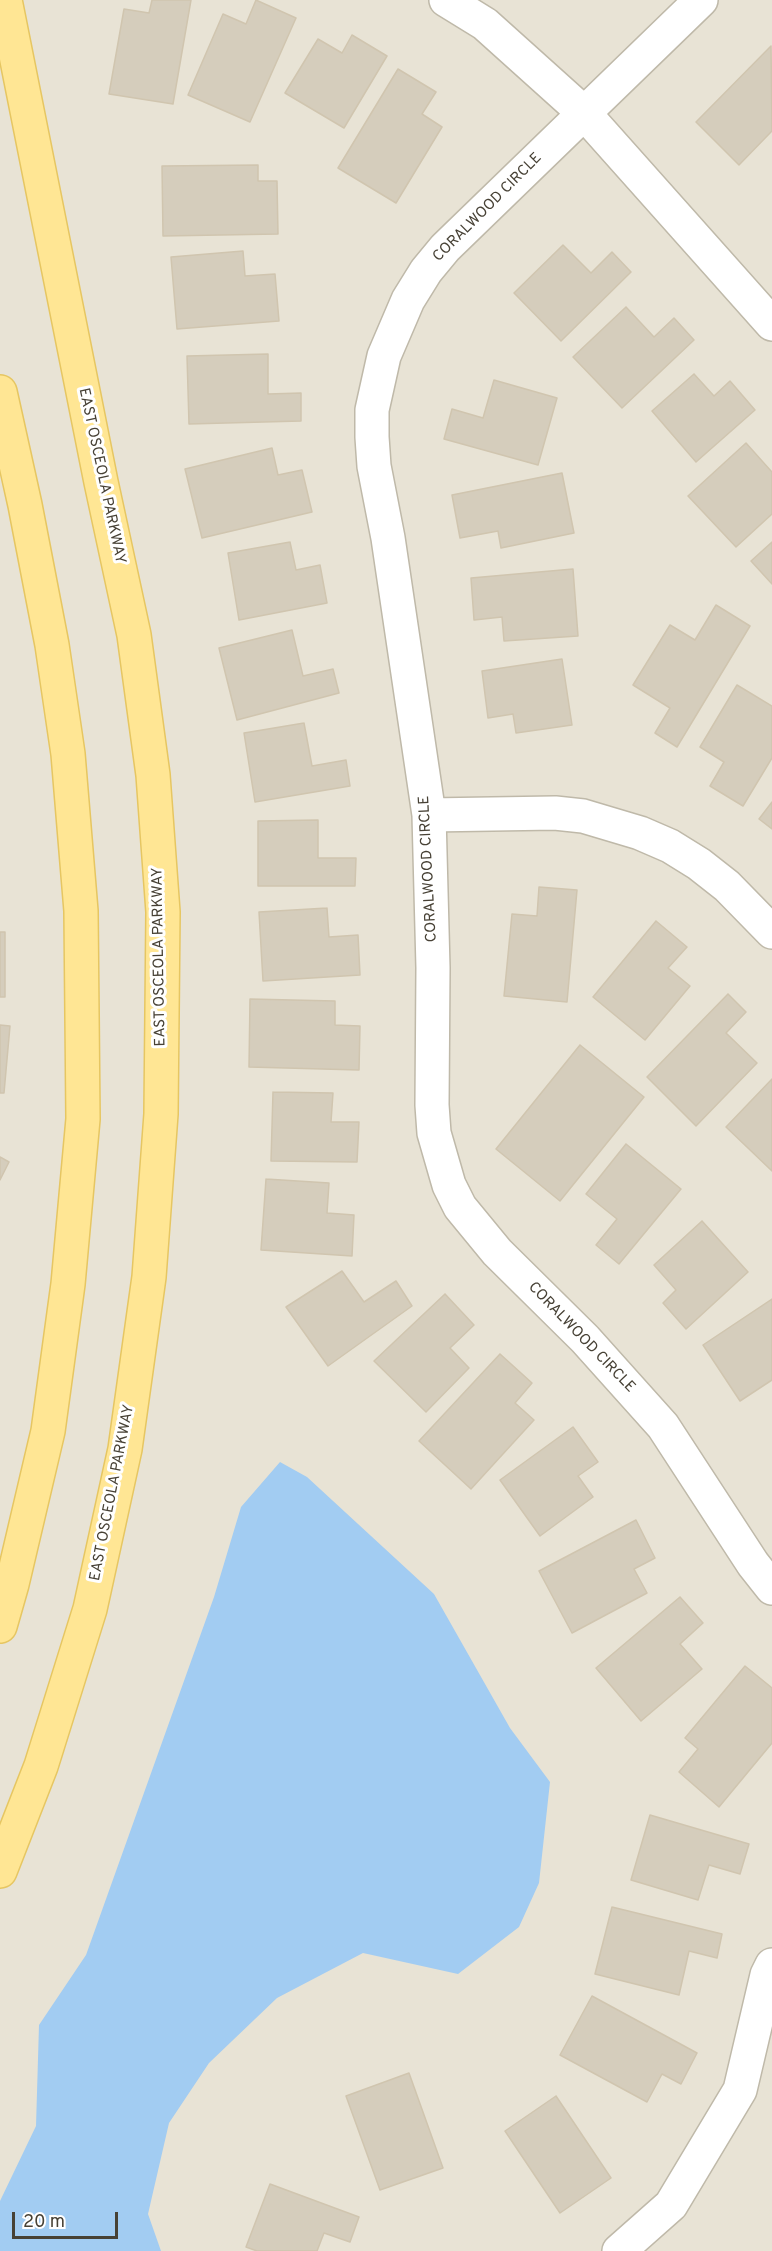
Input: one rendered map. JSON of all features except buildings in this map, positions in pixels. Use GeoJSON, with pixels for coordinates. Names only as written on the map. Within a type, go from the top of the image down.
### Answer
{"type":"FeatureCollection","features":[{"type":"Feature","properties":{"kind":"main road","name":"EAST OSCEOLA PARKWAY"},"geometry":{"type":"LineString","coordinates":[[0,1871],[41,1766],[90,1609],[125,1449],[149,1277],[160,1126],[163,912],[153,775],[135,635],[101,482],[5,0]]}},
{"type":"Feature","properties":{"kind":"main road"},"geometry":{"type":"LineString","coordinates":[[0,392],[52,645],[68,754],[81,911],[83,1107],[68,1284],[48,1431],[0,1626]]}},
{"type":"Feature","properties":{"kind":"street"},"geometry":{"type":"LineString","coordinates":[[446,0],[485,24],[584,113],[772,324]]}},
{"type":"Feature","properties":{"kind":"street","name":"CORALWOOD CIRCLE"},"geometry":{"type":"LineString","coordinates":[[701,0],[446,248],[426,271],[395,327],[376,385],[372,410],[374,466],[388,538],[429,815],[434,968],[432,1105],[434,1133],[448,1185],[460,1207],[490,1244],[585,1339],[663,1426],[753,1564],[772,1588]]}},
{"type":"Feature","properties":{"kind":"street"},"geometry":{"type":"LineString","coordinates":[[429,815],[555,813],[583,816],[640,833],[670,846],[699,864],[727,886],[772,932]]}},
{"type":"Feature","properties":{"kind":"street"},"geometry":{"type":"LineString","coordinates":[[619,2251],[671,2205],[740,2090],[767,1975],[772,1965]]}},
{"type":"Feature","properties":{"kind":"shaded area"},"geometry":{"type":"Polygon","coordinates":[[[0,0],[772,0],[772,2251],[0,2251],[0,0]]]}},
{"type":"Feature","properties":{"kind":"water"},"geometry":{"type":"Polygon","coordinates":[[[280,1462],[307,1477],[434,1594],[510,1728],[550,1782],[539,1883],[519,1927],[458,1974],[363,1953],[277,1998],[209,2063],[169,2123],[148,2214],[161,2251],[0,2251],[0,2201],[36,2126],[39,2025],[86,1955],[214,1597],[241,1507],[280,1462]]]}}]}
